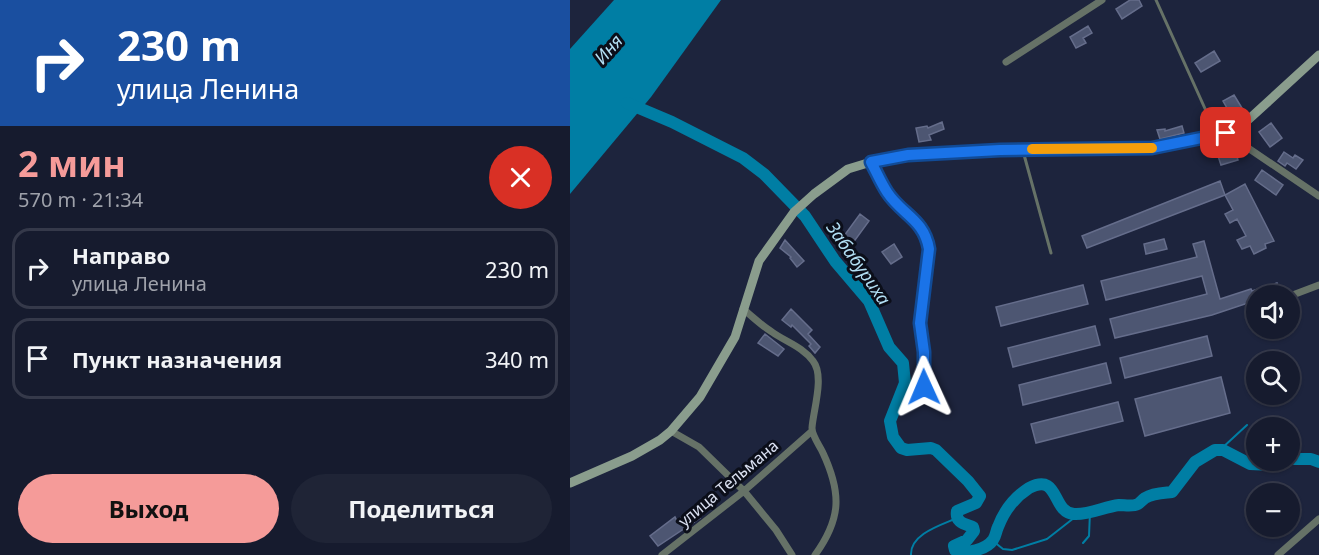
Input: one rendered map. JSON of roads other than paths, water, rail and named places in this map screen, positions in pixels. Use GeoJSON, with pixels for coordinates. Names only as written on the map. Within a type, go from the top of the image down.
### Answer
{"type":"FeatureCollection","features":[{"type":"Feature","properties":{"kind":"main road"},"geometry":{"type":"LineString","coordinates":[[570,483],[632,456],[660,440],[671,430],[700,397],[735,337],[759,261],[794,212],[807,199],[848,170],[871,162],[908,155],[1023,149],[1152,148],[1221,134],[1248,120],[1319,55]]}},
{"type":"Feature","properties":{"kind":"street"},"geometry":{"type":"LineString","coordinates":[[1006,62],[1102,0]]}},
{"type":"Feature","properties":{"kind":"street"},"geometry":{"type":"LineString","coordinates":[[1221,134],[1319,196]]}},
{"type":"Feature","properties":{"kind":"street"},"geometry":{"type":"LineString","coordinates":[[1300,293],[1319,285]]}},
{"type":"Feature","properties":{"kind":"street"},"geometry":{"type":"LineString","coordinates":[[743,309],[771,332],[799,348],[813,360],[817,368],[818,385],[812,431],[833,476],[837,496],[835,519],[826,539],[815,555]]}},
{"type":"Feature","properties":{"kind":"street"},"geometry":{"type":"LineString","coordinates":[[671,430],[699,447],[744,491],[776,530],[792,555]]}},
{"type":"Feature","properties":{"kind":"street","name":"улица Тельмана"},"geometry":{"type":"LineString","coordinates":[[662,555],[744,491],[812,431]]}},
{"type":"Feature","properties":{"kind":"street"},"geometry":{"type":"LineString","coordinates":[[1278,555],[1319,519]]}},
{"type":"Feature","properties":{"kind":"lane"},"geometry":{"type":"LineString","coordinates":[[1156,0],[1221,134]]}},
{"type":"Feature","properties":{"kind":"lane"},"geometry":{"type":"LineString","coordinates":[[1023,149],[1051,253]]}},
{"type":"Feature","properties":{"kind":"lane"},"geometry":{"type":"LineString","coordinates":[[871,162],[888,193],[922,228],[927,239],[929,249],[920,323],[924,352],[924,387]]}},
{"type":"Feature","properties":{"kind":"water","name":"Иня"},"geometry":{"type":"Polygon","coordinates":[[[614,0],[721,0],[651,97],[570,194],[570,49],[614,0]]]}},
{"type":"Feature","properties":{"kind":"waterway","name":"Забабуриха"},"geometry":{"type":"LineString","coordinates":[[627,103],[672,122],[743,158],[764,174],[805,216],[835,261],[869,301],[889,347],[903,363],[905,383],[890,421],[893,437],[901,448],[907,450],[931,448],[936,450],[980,496],[976,503],[957,511],[959,521],[973,527],[974,531],[967,540],[954,546],[955,550],[965,552],[976,550],[990,543],[1010,505],[1029,488],[1039,484],[1051,489],[1067,512],[1080,514],[1119,505],[1136,505],[1151,495],[1172,492],[1195,462],[1215,450],[1223,450],[1246,462]]}},
{"type":"Feature","properties":{"kind":"waterway"},"geometry":{"type":"LineString","coordinates":[[1221,449],[1246,426]]}},
{"type":"Feature","properties":{"kind":"waterway","name":"Забабуриха"},"geometry":{"type":"LineString","coordinates":[[1300,459],[1319,462]]}},
{"type":"Feature","properties":{"kind":"waterway"},"geometry":{"type":"LineString","coordinates":[[1083,543],[1089,536],[1090,512]]}},
{"type":"Feature","properties":{"kind":"waterway"},"geometry":{"type":"LineString","coordinates":[[993,541],[1003,549],[1012,550],[1047,539],[1079,514]]}},
{"type":"Feature","properties":{"kind":"waterway"},"geometry":{"type":"LineString","coordinates":[[911,555],[912,548],[921,536],[957,518]]}}]}
